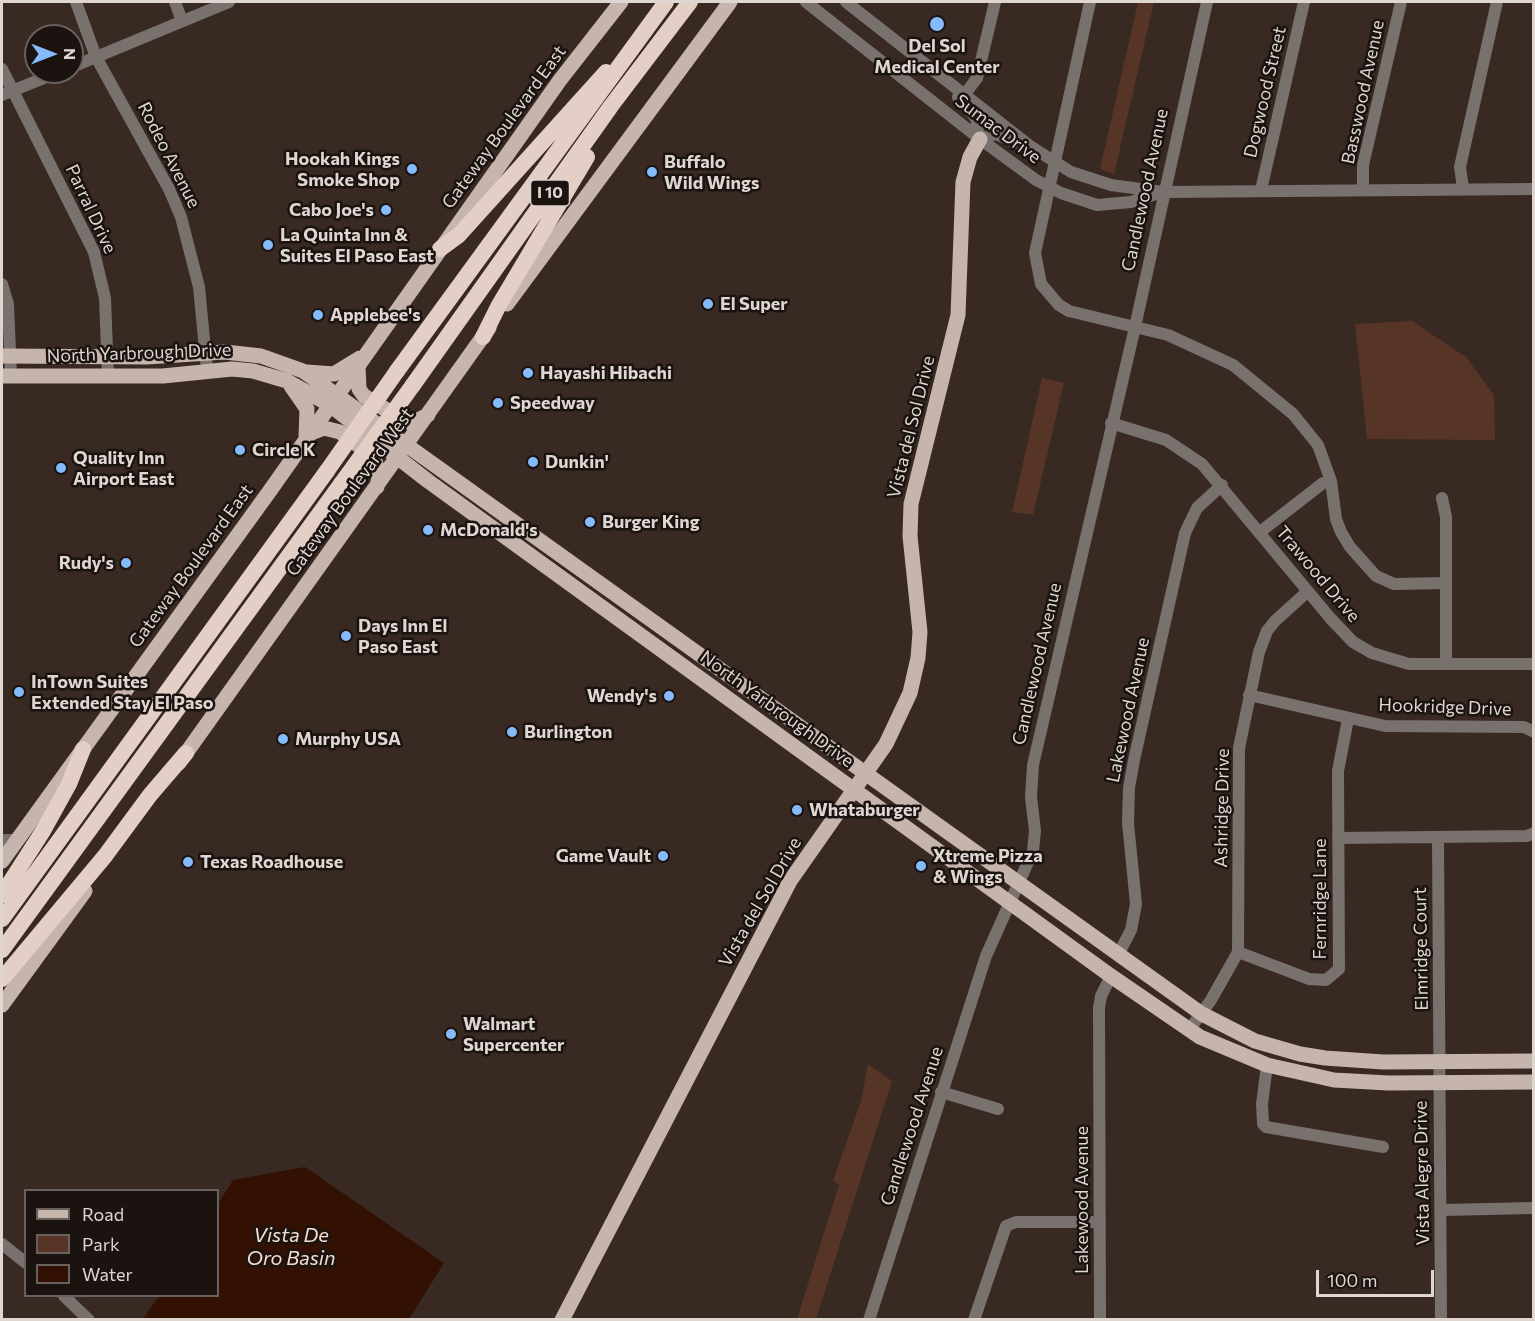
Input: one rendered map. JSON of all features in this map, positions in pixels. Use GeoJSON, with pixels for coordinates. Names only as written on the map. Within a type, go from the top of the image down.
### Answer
{"type":"FeatureCollection","features":[{"type":"Feature","properties":{"kind":"highway","name":"I 10"},"geometry":{"type":"LineString","coordinates":[[2,919],[666,2]]}},
{"type":"Feature","properties":{"kind":"highway","name":"I 10"},"geometry":{"type":"LineString","coordinates":[[2,950],[413,386],[611,106],[690,2]]}},
{"type":"Feature","properties":{"kind":"highway"},"geometry":{"type":"LineString","coordinates":[[440,249],[459,235],[593,84],[635,45]]}},
{"type":"Feature","properties":{"kind":"highway"},"geometry":{"type":"LineString","coordinates":[[483,338],[509,287],[584,164],[611,106]]}},
{"type":"Feature","properties":{"kind":"highway"},"geometry":{"type":"LineString","coordinates":[[2,895],[43,831],[69,784],[83,749]]}},
{"type":"Feature","properties":{"kind":"highway"},"geometry":{"type":"LineString","coordinates":[[2,979],[88,877],[150,795],[186,753]]}},
{"type":"Feature","properties":{"kind":"main road","name":"Gateway Boulevard East"},"geometry":{"type":"LineString","coordinates":[[2,861],[9,840],[83,749],[618,2]]}},
{"type":"Feature","properties":{"kind":"main road","name":"Gateway Boulevard West"},"geometry":{"type":"LineString","coordinates":[[2,1005],[186,753],[483,338],[730,2]]}},
{"type":"Feature","properties":{"kind":"main road","name":"Vista del Sol Drive"},"geometry":{"type":"LineString","coordinates":[[562,1320],[780,899],[801,864],[886,744],[903,711],[918,658],[919,611],[910,545],[912,504],[958,315],[963,182],[970,157],[980,139]]}},
{"type":"Feature","properties":{"kind":"main road","name":"North Yarbrough Drive"},"geometry":{"type":"LineString","coordinates":[[6,356],[108,356],[205,352],[261,356],[303,371],[334,400],[403,452],[428,481],[1111,976],[1189,1030],[1267,1065],[1334,1080],[1439,1084],[1533,1083]]}},
{"type":"Feature","properties":{"kind":"main road"},"geometry":{"type":"LineString","coordinates":[[303,371],[334,374],[362,361]]}},
{"type":"Feature","properties":{"kind":"main road"},"geometry":{"type":"LineString","coordinates":[[362,361],[359,389],[364,396],[399,420],[414,422],[428,417],[425,443],[438,468]]}},
{"type":"Feature","properties":{"kind":"main road","name":"North Yarbrough Drive"},"geometry":{"type":"LineString","coordinates":[[6,376],[164,376],[207,370],[253,371],[287,381],[334,400]]}},
{"type":"Feature","properties":{"kind":"main road"},"geometry":{"type":"LineString","coordinates":[[287,381],[303,400],[307,409],[308,436],[324,428],[340,432],[374,457],[379,476],[377,487]]}},
{"type":"Feature","properties":{"kind":"main road","name":"North Yarbrough Drive"},"geometry":{"type":"LineString","coordinates":[[403,452],[438,468],[1202,1014],[1255,1041],[1300,1054],[1355,1061],[1533,1061]]}},
{"type":"Feature","properties":{"kind":"main road"},"geometry":{"type":"LineString","coordinates":[[377,487],[404,476],[428,481]]}},
{"type":"Feature","properties":{"kind":"main road"},"geometry":{"type":"LineString","coordinates":[[606,609],[616,595]]}},
{"type":"Feature","properties":{"kind":"street","name":"Rodeo Avenue"},"geometry":{"type":"LineString","coordinates":[[76,2],[96,57],[169,189],[181,217],[199,287],[207,370]]}},
{"type":"Feature","properties":{"kind":"street"},"geometry":{"type":"LineString","coordinates":[[175,2],[182,21]]}},
{"type":"Feature","properties":{"kind":"street"},"geometry":{"type":"LineString","coordinates":[[84,62],[229,2]]}},
{"type":"Feature","properties":{"kind":"street","name":"Sumac Drive"},"geometry":{"type":"LineString","coordinates":[[806,2],[980,139],[1049,187],[1085,202],[1109,206],[1163,192]]}},
{"type":"Feature","properties":{"kind":"street","name":"Sumac Drive"},"geometry":{"type":"LineString","coordinates":[[846,2],[1040,153],[1071,172],[1111,185],[1163,192],[1533,189]]}},
{"type":"Feature","properties":{"kind":"street"},"geometry":{"type":"LineString","coordinates":[[965,94],[977,78],[995,2]]}},
{"type":"Feature","properties":{"kind":"street"},"geometry":{"type":"LineString","coordinates":[[1090,2],[1035,253],[1041,284],[1059,305],[1069,311],[1189,343],[1233,365],[1293,414],[1308,432],[1326,463],[1336,519],[1341,532],[1350,547],[1376,576],[1394,584],[1446,584]]}},
{"type":"Feature","properties":{"kind":"street","name":"Candlewood Avenue"},"geometry":{"type":"LineString","coordinates":[[869,1320],[986,956],[1033,851],[1035,831],[1030,797],[1032,765],[1135,327],[1163,192],[1207,2]]}},
{"type":"Feature","properties":{"kind":"street","name":"Dogwood Street"},"geometry":{"type":"LineString","coordinates":[[1261,190],[1304,2]]}},
{"type":"Feature","properties":{"kind":"street","name":"Basswood Avenue"},"geometry":{"type":"LineString","coordinates":[[1363,190],[1363,165],[1401,2]]}},
{"type":"Feature","properties":{"kind":"street"},"geometry":{"type":"LineString","coordinates":[[1463,188],[1460,167],[1497,2]]}},
{"type":"Feature","properties":{"kind":"street"},"geometry":{"type":"LineString","coordinates":[[928,65],[976,118],[980,139],[996,135],[1040,153]]}},
{"type":"Feature","properties":{"kind":"street","name":"Parral Drive"},"geometry":{"type":"LineString","coordinates":[[2,69],[6,93],[77,214],[94,252],[105,298],[108,376]]}},
{"type":"Feature","properties":{"kind":"street"},"geometry":{"type":"LineString","coordinates":[[6,93],[29,84]]}},
{"type":"Feature","properties":{"kind":"street"},"geometry":{"type":"LineString","coordinates":[[2,284],[8,304],[6,376]]}},
{"type":"Feature","properties":{"kind":"street","name":"Trawood Drive"},"geometry":{"type":"LineString","coordinates":[[1111,423],[1166,440],[1202,464],[1307,592],[1353,642],[1372,653],[1408,664],[1533,664]]}},
{"type":"Feature","properties":{"kind":"street"},"geometry":{"type":"LineString","coordinates":[[1260,532],[1323,483],[1331,481]]}},
{"type":"Feature","properties":{"kind":"street","name":"Lakewood Avenue"},"geometry":{"type":"LineString","coordinates":[[1118,955],[1131,930],[1136,904],[1128,815],[1134,760],[1185,533],[1197,507],[1222,486]]}},
{"type":"Feature","properties":{"kind":"street"},"geometry":{"type":"LineString","coordinates":[[1442,498],[1446,517],[1446,664]]}},
{"type":"Feature","properties":{"kind":"street","name":"Ashridge Drive"},"geometry":{"type":"LineString","coordinates":[[1238,952],[1238,770],[1243,723],[1259,652],[1267,631],[1286,609],[1307,592]]}},
{"type":"Feature","properties":{"kind":"street","name":"Hookridge Drive"},"geometry":{"type":"LineString","coordinates":[[1250,695],[1385,726],[1524,727],[1533,732]]}},
{"type":"Feature","properties":{"kind":"street","name":"Fernridge Lane"},"geometry":{"type":"LineString","coordinates":[[1238,952],[1309,979],[1323,981],[1339,969],[1338,771],[1347,719]]}},
{"type":"Feature","properties":{"kind":"street"},"geometry":{"type":"LineString","coordinates":[[1338,838],[1527,836],[1533,833]]}},
{"type":"Feature","properties":{"kind":"street","name":"Elmridge Court"},"geometry":{"type":"LineString","coordinates":[[1437,837],[1440,1062]]}},
{"type":"Feature","properties":{"kind":"street"},"geometry":{"type":"LineString","coordinates":[[1189,1030],[1202,1014],[1238,952]]}},
{"type":"Feature","properties":{"kind":"street","name":"Lakewood Avenue"},"geometry":{"type":"LineString","coordinates":[[1100,1320],[1099,1008],[1101,996],[1111,976]]}},
{"type":"Feature","properties":{"kind":"street","name":"Vista Alegre Drive"},"geometry":{"type":"LineString","coordinates":[[1440,1062],[1442,1320]]}},
{"type":"Feature","properties":{"kind":"street"},"geometry":{"type":"LineString","coordinates":[[1267,1065],[1262,1104],[1263,1124],[1266,1127],[1383,1147]]}},
{"type":"Feature","properties":{"kind":"street"},"geometry":{"type":"LineString","coordinates":[[941,1092],[998,1109]]}},
{"type":"Feature","properties":{"kind":"street"},"geometry":{"type":"LineString","coordinates":[[1441,1210],[1533,1208]]}},
{"type":"Feature","properties":{"kind":"street"},"geometry":{"type":"LineString","coordinates":[[974,1320],[1006,1226],[1016,1222],[1100,1222]]}},
{"type":"Feature","properties":{"kind":"street"},"geometry":{"type":"LineString","coordinates":[[2,1244],[24,1261]]}},
{"type":"Feature","properties":{"kind":"street"},"geometry":{"type":"LineString","coordinates":[[65,1297],[89,1320]]}},
{"type":"Feature","properties":{"kind":"green space"},"geometry":{"type":"Polygon","coordinates":[[[1138,2],[1154,2],[1114,174],[1100,169],[1138,2]]]}},
{"type":"Feature","properties":{"kind":"green space"},"geometry":{"type":"Polygon","coordinates":[[[1412,321],[1466,357],[1494,395],[1495,440],[1367,439],[1355,324],[1412,321]]]}},
{"type":"Feature","properties":{"kind":"green space"},"geometry":{"type":"Polygon","coordinates":[[[1042,378],[1064,383],[1033,515],[1012,512],[1042,378]]]}},
{"type":"Feature","properties":{"kind":"green space"},"geometry":{"type":"Polygon","coordinates":[[[868,1064],[892,1081],[816,1319],[797,1319],[839,1185],[833,1181],[861,1101],[868,1064]]]}},
{"type":"Feature","properties":{"kind":"water","name":"Vista De Oro Basin"},"geometry":{"type":"Polygon","coordinates":[[[305,1167],[444,1263],[409,1319],[143,1319],[158,1297],[219,1297],[219,1202],[233,1180],[305,1167]]]}},
{"type":"Feature","properties":{"kind":"place","name":"Del Sol Medical Center"},"geometry":{"type":"Point","coordinates":[937,24]}},
{"type":"Feature","properties":{"kind":"place","name":"Hookah Kings Smoke Shop"},"geometry":{"type":"Point","coordinates":[412,169]}},
{"type":"Feature","properties":{"kind":"place","name":"Buffalo Wild Wings"},"geometry":{"type":"Point","coordinates":[652,172]}},
{"type":"Feature","properties":{"kind":"place","name":"Cabo Joe's"},"geometry":{"type":"Point","coordinates":[386,210]}},
{"type":"Feature","properties":{"kind":"place","name":"La Quinta Inn & Suites El Paso East"},"geometry":{"type":"Point","coordinates":[268,245]}},
{"type":"Feature","properties":{"kind":"place","name":"El Super"},"geometry":{"type":"Point","coordinates":[708,304]}},
{"type":"Feature","properties":{"kind":"place","name":"Applebee's"},"geometry":{"type":"Point","coordinates":[318,315]}},
{"type":"Feature","properties":{"kind":"place","name":"Hayashi Hibachi"},"geometry":{"type":"Point","coordinates":[528,373]}},
{"type":"Feature","properties":{"kind":"place","name":"Speedway"},"geometry":{"type":"Point","coordinates":[498,403]}},
{"type":"Feature","properties":{"kind":"place","name":"Circle K"},"geometry":{"type":"Point","coordinates":[240,450]}},
{"type":"Feature","properties":{"kind":"place","name":"Dunkin'"},"geometry":{"type":"Point","coordinates":[533,462]}},
{"type":"Feature","properties":{"kind":"place","name":"Quality Inn Airport East"},"geometry":{"type":"Point","coordinates":[61,468]}},
{"type":"Feature","properties":{"kind":"place","name":"Burger King"},"geometry":{"type":"Point","coordinates":[590,522]}},
{"type":"Feature","properties":{"kind":"place","name":"McDonald's"},"geometry":{"type":"Point","coordinates":[428,530]}},
{"type":"Feature","properties":{"kind":"place","name":"Rudy's"},"geometry":{"type":"Point","coordinates":[126,563]}},
{"type":"Feature","properties":{"kind":"place","name":"Days Inn El Paso East"},"geometry":{"type":"Point","coordinates":[346,636]}},
{"type":"Feature","properties":{"kind":"place","name":"InTown Suites Extended Stay El Paso"},"geometry":{"type":"Point","coordinates":[19,692]}},
{"type":"Feature","properties":{"kind":"place","name":"Wendy's"},"geometry":{"type":"Point","coordinates":[669,696]}},
{"type":"Feature","properties":{"kind":"place","name":"Burlington"},"geometry":{"type":"Point","coordinates":[512,732]}},
{"type":"Feature","properties":{"kind":"place","name":"Murphy USA"},"geometry":{"type":"Point","coordinates":[283,739]}},
{"type":"Feature","properties":{"kind":"place","name":"Whataburger"},"geometry":{"type":"Point","coordinates":[797,810]}},
{"type":"Feature","properties":{"kind":"place","name":"Game Vault"},"geometry":{"type":"Point","coordinates":[663,856]}},
{"type":"Feature","properties":{"kind":"place","name":"Texas Roadhouse"},"geometry":{"type":"Point","coordinates":[188,862]}},
{"type":"Feature","properties":{"kind":"place","name":"Xtreme Pizza & Wings"},"geometry":{"type":"Point","coordinates":[921,866]}},
{"type":"Feature","properties":{"kind":"place","name":"Walmart Supercenter"},"geometry":{"type":"Point","coordinates":[451,1034]}}]}
